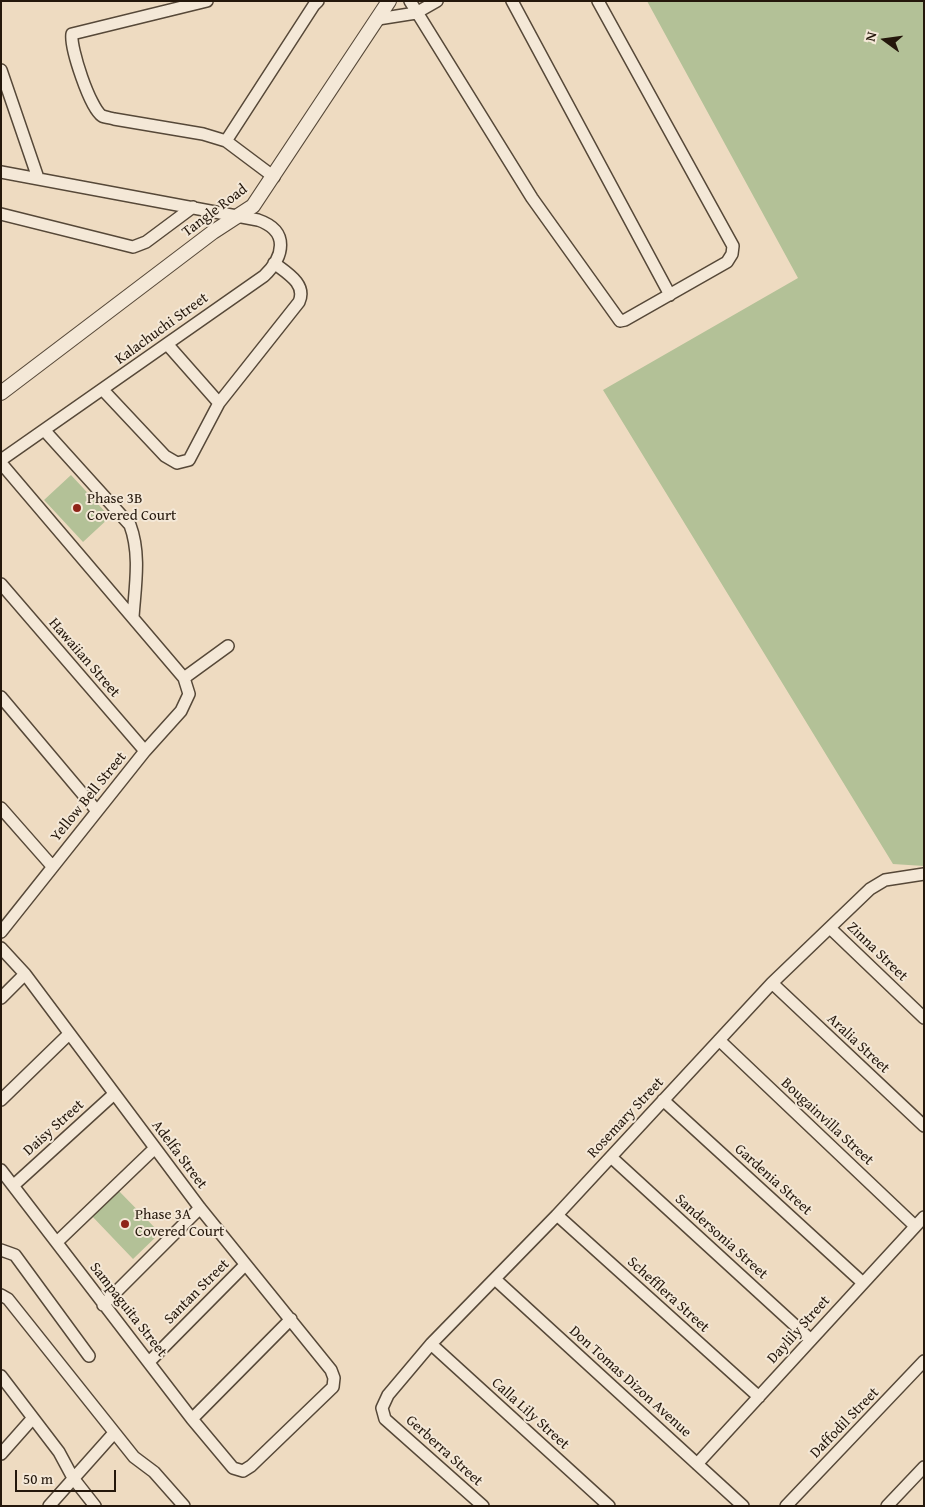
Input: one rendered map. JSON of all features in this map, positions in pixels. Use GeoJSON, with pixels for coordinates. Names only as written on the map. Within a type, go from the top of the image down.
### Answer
{"type":"FeatureCollection","features":[{"type":"Feature","properties":{"kind":"street"},"geometry":{"type":"LineString","coordinates":[[207,1],[74,32],[72,39],[76,57],[93,104],[102,115],[203,134],[226,141],[274,177]]}},
{"type":"Feature","properties":{"kind":"street"},"geometry":{"type":"LineString","coordinates":[[226,141],[318,1]]}},
{"type":"Feature","properties":{"kind":"street","name":"Tangle Road"},"geometry":{"type":"LineString","coordinates":[[1,393],[213,232],[253,206],[389,1]]}},
{"type":"Feature","properties":{"kind":"street"},"geometry":{"type":"LineString","coordinates":[[410,1],[532,198],[615,317],[620,321],[625,320],[727,262],[732,254],[733,246],[598,1]]}},
{"type":"Feature","properties":{"kind":"street"},"geometry":{"type":"LineString","coordinates":[[378,19],[416,13],[438,1]]}},
{"type":"Feature","properties":{"kind":"street"},"geometry":{"type":"LineString","coordinates":[[512,1],[670,295]]}},
{"type":"Feature","properties":{"kind":"street"},"geometry":{"type":"LineString","coordinates":[[1,70],[38,178]]}},
{"type":"Feature","properties":{"kind":"street"},"geometry":{"type":"LineString","coordinates":[[1,172],[194,207],[237,217]]}},
{"type":"Feature","properties":{"kind":"street"},"geometry":{"type":"LineString","coordinates":[[1,214],[132,247],[146,242],[194,207]]}},
{"type":"Feature","properties":{"kind":"street","name":"Kalachuchi Street"},"geometry":{"type":"LineString","coordinates":[[1,462],[264,276],[274,263],[280,247],[280,237],[275,229],[258,220],[237,217]]}},
{"type":"Feature","properties":{"kind":"street"},"geometry":{"type":"LineString","coordinates":[[103,390],[165,456],[182,464],[189,460],[219,402],[301,298],[300,288],[295,280],[274,263]]}},
{"type":"Feature","properties":{"kind":"street"},"geometry":{"type":"LineString","coordinates":[[167,344],[219,402]]}},
{"type":"Feature","properties":{"kind":"street"},"geometry":{"type":"LineString","coordinates":[[45,431],[130,525],[136,550],[133,617]]}},
{"type":"Feature","properties":{"kind":"street"},"geometry":{"type":"LineString","coordinates":[[1,462],[73,550],[184,678],[228,646]]}},
{"type":"Feature","properties":{"kind":"street","name":"Hawaiian Street"},"geometry":{"type":"LineString","coordinates":[[1,584],[145,751]]}},
{"type":"Feature","properties":{"kind":"street","name":"Yellow Bell Street"},"geometry":{"type":"LineString","coordinates":[[1,932],[145,751],[181,711],[189,694],[184,678]]}},
{"type":"Feature","properties":{"kind":"street"},"geometry":{"type":"LineString","coordinates":[[1,696],[98,811]]}},
{"type":"Feature","properties":{"kind":"street"},"geometry":{"type":"LineString","coordinates":[[1,808],[52,866]]}},
{"type":"Feature","properties":{"kind":"street","name":"Rosemary Street"},"geometry":{"type":"LineString","coordinates":[[385,1418],[382,1408],[388,1395],[431,1344],[557,1216],[772,983],[870,889],[885,880],[924,874]]}},
{"type":"Feature","properties":{"kind":"street"},"geometry":{"type":"LineString","coordinates":[[1,912],[9,921]]}},
{"type":"Feature","properties":{"kind":"street","name":"Zinna Street"},"geometry":{"type":"LineString","coordinates":[[830,928],[924,1018]]}},
{"type":"Feature","properties":{"kind":"street","name":"Adelfa Street"},"geometry":{"type":"LineString","coordinates":[[1,948],[24,974],[200,1208],[245,1265],[291,1318],[334,1378],[333,1387],[251,1466],[244,1471],[233,1468]]}},
{"type":"Feature","properties":{"kind":"street"},"geometry":{"type":"LineString","coordinates":[[1,998],[24,974]]}},
{"type":"Feature","properties":{"kind":"street","name":"Aralia Street"},"geometry":{"type":"LineString","coordinates":[[772,983],[924,1126]]}},
{"type":"Feature","properties":{"kind":"street"},"geometry":{"type":"LineString","coordinates":[[1,1100],[69,1034]]}},
{"type":"Feature","properties":{"kind":"street","name":"Bougainvilla Street"},"geometry":{"type":"LineString","coordinates":[[719,1040],[915,1226]]}},
{"type":"Feature","properties":{"kind":"street","name":"Daisy Street"},"geometry":{"type":"LineString","coordinates":[[14,1185],[114,1094]]}},
{"type":"Feature","properties":{"kind":"street","name":"Gardenia Street"},"geometry":{"type":"LineString","coordinates":[[663,1100],[863,1283]]}},
{"type":"Feature","properties":{"kind":"street"},"geometry":{"type":"LineString","coordinates":[[57,1242],[155,1148]]}},
{"type":"Feature","properties":{"kind":"street","name":"Sandersonia Street"},"geometry":{"type":"LineString","coordinates":[[611,1157],[811,1340]]}},
{"type":"Feature","properties":{"kind":"street","name":"Sampaguita Street"},"geometry":{"type":"LineString","coordinates":[[1,1170],[192,1419],[233,1468]]}},
{"type":"Feature","properties":{"kind":"street"},"geometry":{"type":"LineString","coordinates":[[103,1304],[200,1208]]}},
{"type":"Feature","properties":{"kind":"street","name":"Schefflera Street"},"geometry":{"type":"LineString","coordinates":[[557,1216],[759,1397]]}},
{"type":"Feature","properties":{"kind":"street","name":"Daylily Street"},"geometry":{"type":"LineString","coordinates":[[697,1464],[924,1217]]}},
{"type":"Feature","properties":{"kind":"street"},"geometry":{"type":"LineString","coordinates":[[1,1250],[15,1256],[89,1356]]}},
{"type":"Feature","properties":{"kind":"street","name":"Santan Street"},"geometry":{"type":"LineString","coordinates":[[149,1362],[245,1265]]}},
{"type":"Feature","properties":{"kind":"street","name":"Don Tomas Dizon Avenue"},"geometry":{"type":"LineString","coordinates":[[496,1280],[743,1506]]}},
{"type":"Feature","properties":{"kind":"street"},"geometry":{"type":"LineString","coordinates":[[4,1297],[134,1457],[154,1472],[184,1506]]}},
{"type":"Feature","properties":{"kind":"street"},"geometry":{"type":"LineString","coordinates":[[192,1419],[291,1318]]}},
{"type":"Feature","properties":{"kind":"street","name":"Calla Lily Street"},"geometry":{"type":"LineString","coordinates":[[431,1344],[609,1506]]}},
{"type":"Feature","properties":{"kind":"street","name":"Daffodil Street"},"geometry":{"type":"LineString","coordinates":[[786,1506],[924,1361]]}},
{"type":"Feature","properties":{"kind":"street"},"geometry":{"type":"LineString","coordinates":[[1,1376],[59,1452],[73,1478],[95,1506]]}},
{"type":"Feature","properties":{"kind":"street","name":"Gerberra Street"},"geometry":{"type":"LineString","coordinates":[[385,1418],[483,1506]]}},
{"type":"Feature","properties":{"kind":"street"},"geometry":{"type":"LineString","coordinates":[[1,1454],[32,1419]]}},
{"type":"Feature","properties":{"kind":"street"},"geometry":{"type":"LineString","coordinates":[[49,1506],[114,1433]]}},
{"type":"Feature","properties":{"kind":"street"},"geometry":{"type":"LineString","coordinates":[[887,1506],[924,1467]]}},
{"type":"Feature","properties":{"kind":"green space"},"geometry":{"type":"Polygon","coordinates":[[[647,1],[924,1],[924,866],[893,864],[603,390],[798,278],[647,1]]]}},
{"type":"Feature","properties":{"kind":"green space","name":"Phase 3B Covered Court"},"geometry":{"type":"Polygon","coordinates":[[[71,475],[110,517],[83,542],[44,500],[71,475]]]}},
{"type":"Feature","properties":{"kind":"green space","name":"Phase 3A Covered Court"},"geometry":{"type":"Polygon","coordinates":[[[116,1188],[160,1233],[133,1259],[90,1214],[116,1188]]]}},
{"type":"Feature","properties":{"kind":"place","name":"Phase 3B Covered Court"},"geometry":{"type":"Point","coordinates":[77,508]}},
{"type":"Feature","properties":{"kind":"place","name":"Phase 3A Covered Court"},"geometry":{"type":"Point","coordinates":[125,1224]}}]}
